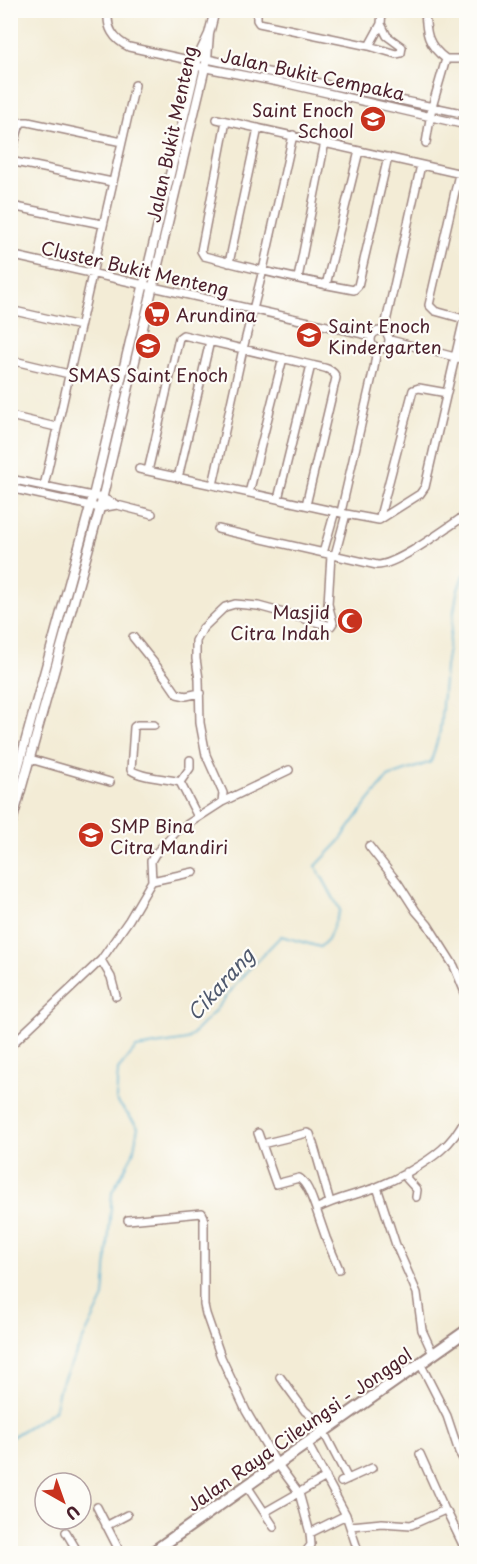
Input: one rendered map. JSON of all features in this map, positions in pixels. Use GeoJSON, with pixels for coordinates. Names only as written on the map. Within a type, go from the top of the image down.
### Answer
{"type":"FeatureCollection","features":[{"type":"Feature","properties":{"kind":"main road","name":"Jalan Raya Cileungsi - Jonggol"},"geometry":{"type":"LineString","coordinates":[[150,1554],[466,1331]]}},
{"type":"Feature","properties":{"kind":"street","name":"Jalan Bukit Cempaka"},"geometry":{"type":"LineString","coordinates":[[109,10],[108,25],[112,33],[123,44],[168,56],[350,94],[466,125]]}},
{"type":"Feature","properties":{"kind":"street","name":"Jalan Bukit Cempaka"},"geometry":{"type":"LineString","coordinates":[[209,34],[215,10]]}},
{"type":"Feature","properties":{"kind":"street"},"geometry":{"type":"LineString","coordinates":[[257,10],[256,16],[260,23],[396,54],[401,53],[402,47],[387,36],[381,24]]}},
{"type":"Feature","properties":{"kind":"street"},"geometry":{"type":"LineString","coordinates":[[369,46],[381,24],[382,10]]}},
{"type":"Feature","properties":{"kind":"street"},"geometry":{"type":"LineString","coordinates":[[425,10],[426,28],[434,49],[446,59],[466,57]]}},
{"type":"Feature","properties":{"kind":"street","name":"Jalan Bukit Menteng"},"geometry":{"type":"LineString","coordinates":[[10,796],[93,496],[144,284],[209,34]]}},
{"type":"Feature","properties":{"kind":"street"},"geometry":{"type":"LineString","coordinates":[[426,143],[432,106],[446,59]]}},
{"type":"Feature","properties":{"kind":"street","name":"Jalan Bukit Menteng"},"geometry":{"type":"LineString","coordinates":[[10,829],[100,508],[154,286],[201,62]]}},
{"type":"Feature","properties":{"kind":"street"},"geometry":{"type":"LineString","coordinates":[[44,486],[135,85]]}},
{"type":"Feature","properties":{"kind":"street"},"geometry":{"type":"LineString","coordinates":[[350,94],[432,106],[466,114]]}},
{"type":"Feature","properties":{"kind":"street"},"geometry":{"type":"LineString","coordinates":[[217,119],[463,174],[429,305],[435,311],[464,319]]}},
{"type":"Feature","properties":{"kind":"street","name":"Cluster Bukit Menteng"},"geometry":{"type":"LineString","coordinates":[[226,121],[201,251],[204,256],[326,285],[354,290],[358,286],[388,157]]}},
{"type":"Feature","properties":{"kind":"street"},"geometry":{"type":"LineString","coordinates":[[112,183],[10,160],[20,124],[25,122],[122,142]]}},
{"type":"Feature","properties":{"kind":"street"},"geometry":{"type":"LineString","coordinates":[[229,263],[258,128]]}},
{"type":"Feature","properties":{"kind":"street","name":"Cluster Bukit Menteng"},"geometry":{"type":"LineString","coordinates":[[213,485],[293,135]]}},
{"type":"Feature","properties":{"kind":"street"},"geometry":{"type":"LineString","coordinates":[[298,278],[325,142]]}},
{"type":"Feature","properties":{"kind":"street"},"geometry":{"type":"LineString","coordinates":[[326,285],[359,151]]}},
{"type":"Feature","properties":{"kind":"street"},"geometry":{"type":"LineString","coordinates":[[384,331],[421,165]]}},
{"type":"Feature","properties":{"kind":"street"},"geometry":{"type":"LineString","coordinates":[[10,203],[16,207],[102,224]]}},
{"type":"Feature","properties":{"kind":"street","name":"Cluster Bukit Menteng"},"geometry":{"type":"LineString","coordinates":[[10,255],[372,336]]}},
{"type":"Feature","properties":{"kind":"street"},"geometry":{"type":"LineString","coordinates":[[10,310],[80,326]]}},
{"type":"Feature","properties":{"kind":"street"},"geometry":{"type":"LineString","coordinates":[[139,469],[380,520],[423,491],[466,310]]}},
{"type":"Feature","properties":{"kind":"street"},"geometry":{"type":"LineString","coordinates":[[377,331],[384,331],[390,340],[384,348],[377,348],[372,343],[372,336],[377,331]]}},
{"type":"Feature","properties":{"kind":"street"},"geometry":{"type":"LineString","coordinates":[[148,471],[179,338],[183,335],[311,365],[335,374],[336,378],[306,505]]}},
{"type":"Feature","properties":{"kind":"street"},"geometry":{"type":"LineString","coordinates":[[390,340],[466,360]]}},
{"type":"Feature","properties":{"kind":"street"},"geometry":{"type":"LineString","coordinates":[[178,478],[210,341]]}},
{"type":"Feature","properties":{"kind":"street"},"geometry":{"type":"LineString","coordinates":[[222,802],[223,793],[206,755],[200,723],[196,641],[203,628],[225,607],[235,604],[258,606],[328,626],[332,625],[328,604],[330,554],[377,348]]}},
{"type":"Feature","properties":{"kind":"street"},"geometry":{"type":"LineString","coordinates":[[249,493],[283,358]]}},
{"type":"Feature","properties":{"kind":"street"},"geometry":{"type":"LineString","coordinates":[[10,360],[69,374]]}},
{"type":"Feature","properties":{"kind":"street"},"geometry":{"type":"LineString","coordinates":[[278,499],[311,365]]}},
{"type":"Feature","properties":{"kind":"street"},"geometry":{"type":"LineString","coordinates":[[380,520],[412,392],[416,388],[447,393]]}},
{"type":"Feature","properties":{"kind":"street"},"geometry":{"type":"LineString","coordinates":[[10,416],[56,427]]}},
{"type":"Feature","properties":{"kind":"street"},"geometry":{"type":"LineString","coordinates":[[10,479],[102,498],[117,505],[152,514]]}},
{"type":"Feature","properties":{"kind":"street"},"geometry":{"type":"LineString","coordinates":[[10,488],[100,508],[117,505]]}},
{"type":"Feature","properties":{"kind":"street"},"geometry":{"type":"LineString","coordinates":[[218,529],[383,565],[403,556],[464,517],[466,509]]}},
{"type":"Feature","properties":{"kind":"street"},"geometry":{"type":"LineString","coordinates":[[330,554],[341,512]]}},
{"type":"Feature","properties":{"kind":"street"},"geometry":{"type":"LineString","coordinates":[[133,637],[177,694],[186,696],[200,693]]}},
{"type":"Feature","properties":{"kind":"street"},"geometry":{"type":"LineString","coordinates":[[154,725],[134,727],[131,770],[141,775],[180,782],[198,817]]}},
{"type":"Feature","properties":{"kind":"street"},"geometry":{"type":"LineString","coordinates":[[30,759],[110,782]]}},
{"type":"Feature","properties":{"kind":"street"},"geometry":{"type":"LineString","coordinates":[[180,782],[190,768],[190,760]]}},
{"type":"Feature","properties":{"kind":"street"},"geometry":{"type":"LineString","coordinates":[[10,1046],[101,960],[129,920],[152,881],[151,861],[153,857],[177,831],[222,802],[289,770]]}},
{"type":"Feature","properties":{"kind":"street"},"geometry":{"type":"LineString","coordinates":[[369,846],[439,941],[454,966],[466,995]]}},
{"type":"Feature","properties":{"kind":"street"},"geometry":{"type":"LineString","coordinates":[[152,881],[194,872]]}},
{"type":"Feature","properties":{"kind":"street"},"geometry":{"type":"LineString","coordinates":[[101,960],[111,977],[116,996]]}},
{"type":"Feature","properties":{"kind":"street"},"geometry":{"type":"LineString","coordinates":[[316,1209],[399,1178],[441,1151],[454,1137],[466,1117]]}},
{"type":"Feature","properties":{"kind":"street"},"geometry":{"type":"LineString","coordinates":[[258,1133],[276,1184],[299,1178],[305,1183],[339,1269]]}},
{"type":"Feature","properties":{"kind":"street"},"geometry":{"type":"LineString","coordinates":[[262,1144],[310,1134],[330,1202]]}},
{"type":"Feature","properties":{"kind":"street"},"geometry":{"type":"LineString","coordinates":[[406,1172],[407,1179],[417,1190],[416,1197]]}},
{"type":"Feature","properties":{"kind":"street"},"geometry":{"type":"LineString","coordinates":[[377,1187],[396,1245],[417,1293],[422,1330],[433,1354]]}},
{"type":"Feature","properties":{"kind":"street"},"geometry":{"type":"LineString","coordinates":[[128,1220],[202,1213],[204,1217],[204,1305],[206,1314],[221,1357],[246,1411],[278,1464],[299,1493],[311,1545],[304,1554]]}},
{"type":"Feature","properties":{"kind":"street"},"geometry":{"type":"LineString","coordinates":[[420,1363],[447,1416],[459,1452],[466,1464]]}},
{"type":"Feature","properties":{"kind":"street"},"geometry":{"type":"LineString","coordinates":[[280,1377],[305,1411],[318,1421],[344,1480],[372,1468]]}},
{"type":"Feature","properties":{"kind":"street"},"geometry":{"type":"LineString","coordinates":[[307,1443],[346,1515],[359,1554]]}},
{"type":"Feature","properties":{"kind":"street"},"geometry":{"type":"LineString","coordinates":[[420,1454],[466,1551]]}},
{"type":"Feature","properties":{"kind":"street"},"geometry":{"type":"LineString","coordinates":[[265,1512],[326,1477]]}},
{"type":"Feature","properties":{"kind":"street"},"geometry":{"type":"LineString","coordinates":[[247,1486],[274,1527]]}},
{"type":"Feature","properties":{"kind":"street"},"geometry":{"type":"LineString","coordinates":[[97,1507],[121,1554]]}},
{"type":"Feature","properties":{"kind":"street"},"geometry":{"type":"LineString","coordinates":[[351,1526],[382,1523],[411,1525],[445,1510]]}},
{"type":"Feature","properties":{"kind":"street"},"geometry":{"type":"LineString","coordinates":[[106,1526],[127,1515]]}},
{"type":"Feature","properties":{"kind":"street"},"geometry":{"type":"LineString","coordinates":[[310,1533],[346,1515]]}},
{"type":"Feature","properties":{"kind":"street"},"geometry":{"type":"LineString","coordinates":[[66,1533],[79,1554]]}},
{"type":"Feature","properties":{"kind":"waterway","name":"Cikarang"},"geometry":{"type":"LineString","coordinates":[[10,1438],[54,1411],[60,1386],[104,1297],[112,1192],[133,1154],[138,1127],[116,1100],[118,1070],[136,1048],[187,1040],[213,1013],[245,973],[281,936],[320,947],[328,939],[340,910],[316,866],[339,842],[388,777],[431,762],[440,731],[445,667],[457,593],[463,575],[466,574]]}},
{"type":"Feature","properties":{"kind":"place","name":"Saint Enoch School"},"geometry":{"type":"Point","coordinates":[373,119]}},
{"type":"Feature","properties":{"kind":"place","name":"Arundina"},"geometry":{"type":"Point","coordinates":[157,314]}},
{"type":"Feature","properties":{"kind":"place","name":"Saint Enoch Kindergarten"},"geometry":{"type":"Point","coordinates":[309,335]}},
{"type":"Feature","properties":{"kind":"place","name":"SMAS Saint Enoch"},"geometry":{"type":"Point","coordinates":[148,346]}},
{"type":"Feature","properties":{"kind":"place","name":"Masjid Citra Indah"},"geometry":{"type":"Point","coordinates":[350,621]}},
{"type":"Feature","properties":{"kind":"place","name":"SMP Bina Citra Mandiri"},"geometry":{"type":"Point","coordinates":[91,835]}}]}
